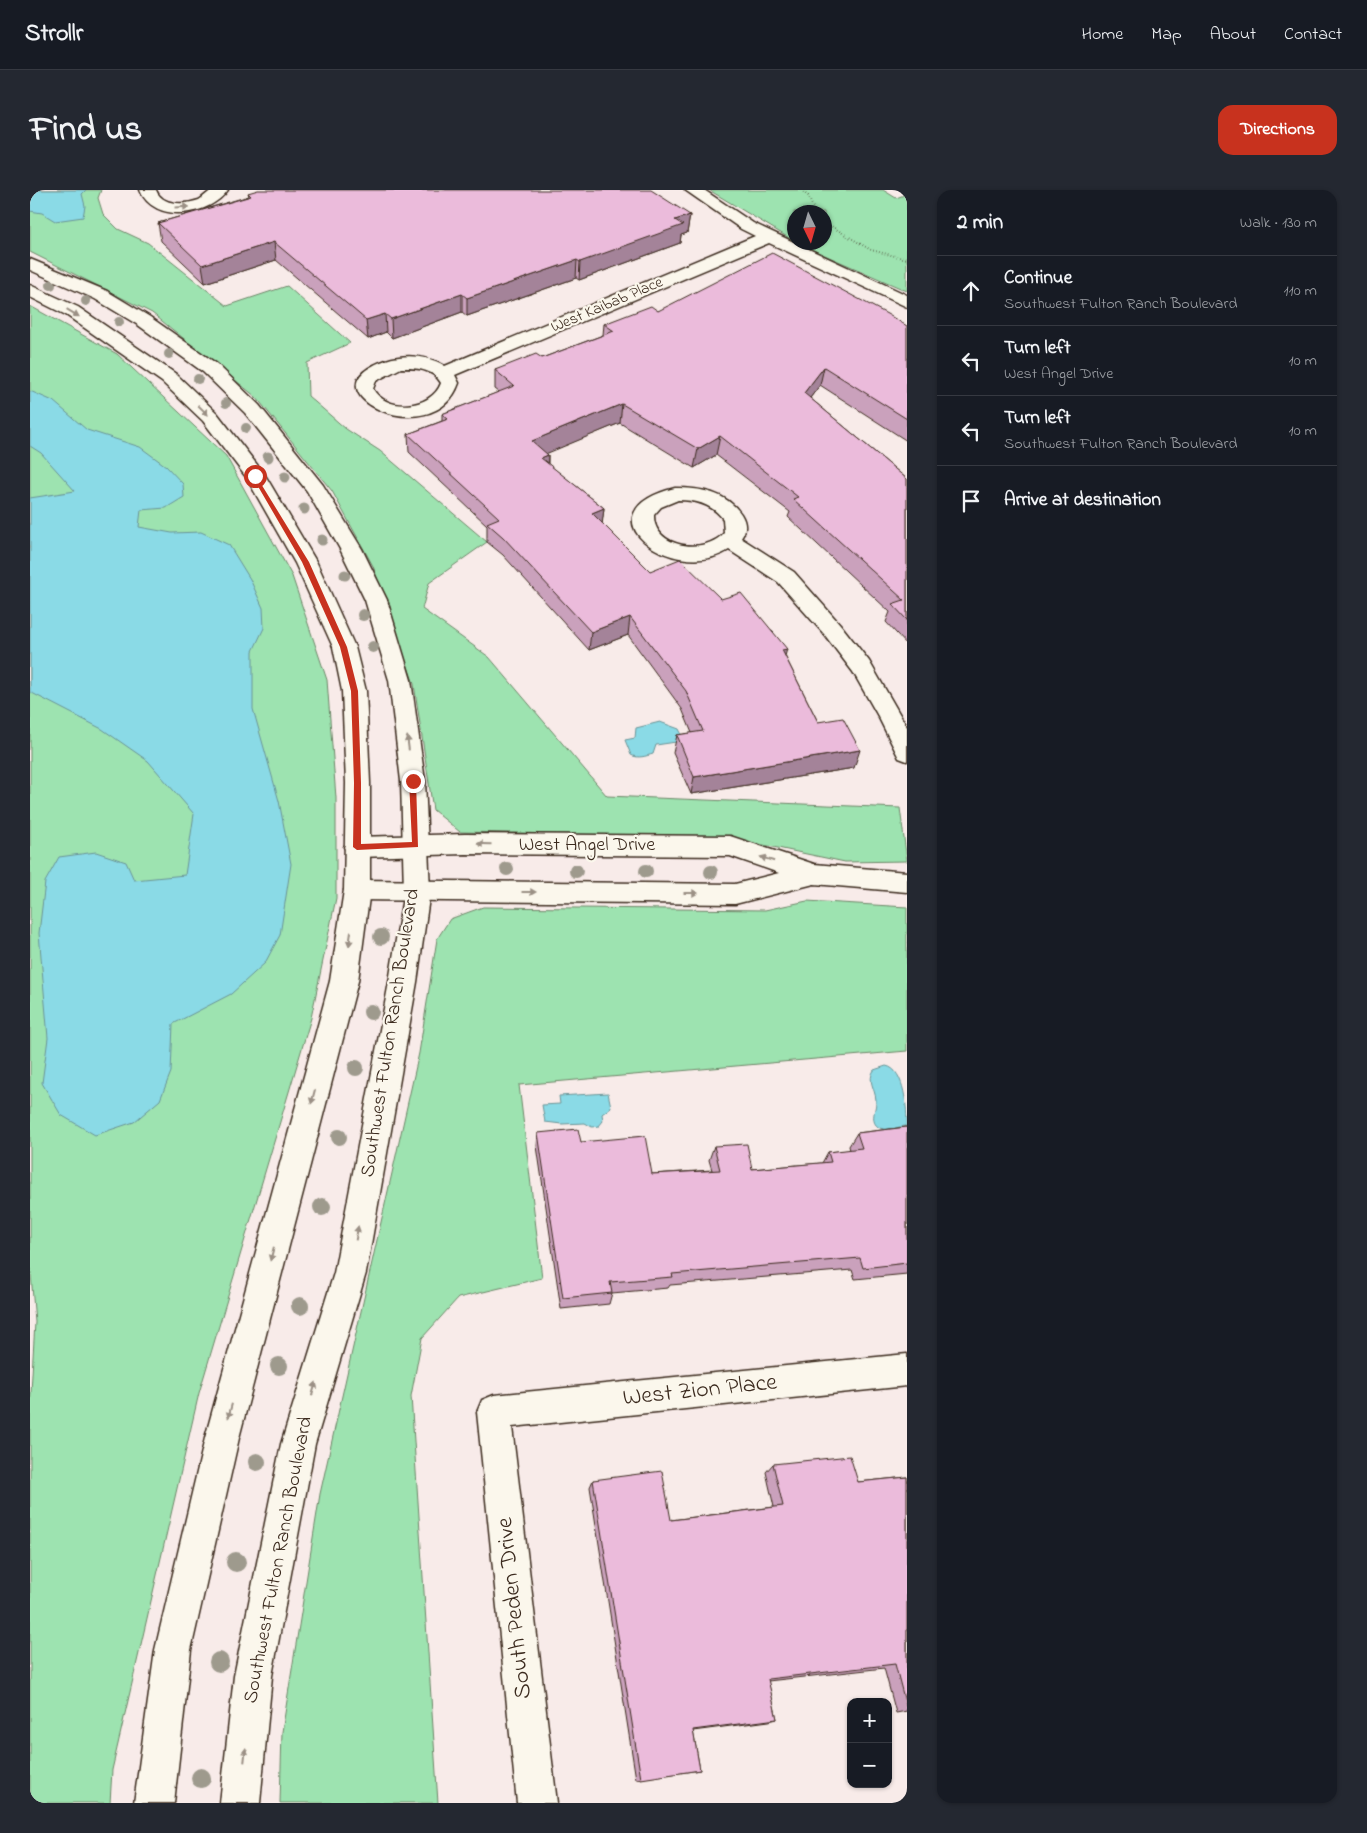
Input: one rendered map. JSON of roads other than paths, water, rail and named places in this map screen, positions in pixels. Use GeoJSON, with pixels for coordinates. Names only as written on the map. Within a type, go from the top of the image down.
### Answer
{"type":"FeatureCollection","features":[{"type":"Feature","properties":{"kind":"street"},"geometry":{"type":"LineString","coordinates":[[148,190],[149,196],[154,202],[163,206],[184,207],[205,203],[213,199],[220,190]]}},
{"type":"Feature","properties":{"kind":"street"},"geometry":{"type":"LineString","coordinates":[[693,190],[747,226],[907,302]]}},
{"type":"Feature","properties":{"kind":"street","name":"West Kaibab Place"},"geometry":{"type":"LineString","coordinates":[[444,373],[770,236]]}},
{"type":"Feature","properties":{"kind":"street","name":"Southwest Fulton Ranch Boulevard"},"geometry":{"type":"LineString","coordinates":[[30,264],[100,295],[144,321],[210,368],[252,409],[316,489],[351,549],[376,600],[400,680],[413,781],[417,891],[403,982],[350,1273],[296,1453],[253,1676],[240,1803]]}},
{"type":"Feature","properties":{"kind":"street"},"geometry":{"type":"LineString","coordinates":[[30,290],[72,311],[169,378],[210,417],[260,483],[306,562],[344,647],[354,691],[358,783],[357,890],[344,981],[222,1438],[173,1650],[154,1803]]}},
{"type":"Feature","properties":{"kind":"street"},"geometry":{"type":"LineString","coordinates":[[730,540],[786,577],[832,628],[860,667],[890,716],[907,752]]}},
{"type":"Feature","properties":{"kind":"street","name":"West Angel Drive"},"geometry":{"type":"LineString","coordinates":[[357,847],[416,845],[730,846],[814,874],[907,882]]}},
{"type":"Feature","properties":{"kind":"street","name":"West Angel Drive"},"geometry":{"type":"LineString","coordinates":[[357,890],[735,894],[814,874]]}},
{"type":"Feature","properties":{"kind":"street","name":"West Zion Place"},"geometry":{"type":"LineString","coordinates":[[494,1412],[907,1370]]}},
{"type":"Feature","properties":{"kind":"street","name":"South Peden Drive"},"geometry":{"type":"LineString","coordinates":[[494,1412],[537,1803]]}},
{"type":"Feature","properties":{"kind":"water"},"geometry":{"type":"Polygon","coordinates":[[[30,190],[86,190],[82,194],[85,206],[83,217],[55,221],[42,213],[30,211],[30,190]]]}},
{"type":"Feature","properties":{"kind":"water"},"geometry":{"type":"Polygon","coordinates":[[[30,391],[53,401],[87,430],[140,447],[166,466],[183,484],[184,497],[166,508],[141,510],[139,527],[172,533],[201,532],[229,545],[250,579],[263,608],[264,628],[253,651],[253,709],[279,801],[291,864],[280,935],[265,963],[231,994],[173,1024],[171,1072],[160,1100],[134,1122],[95,1135],[61,1115],[42,1083],[48,1038],[39,933],[45,882],[59,857],[96,852],[126,862],[134,880],[185,875],[194,814],[148,761],[102,729],[30,692],[30,498],[75,491],[41,453],[30,446],[30,391]]]}},
{"type":"Feature","properties":{"kind":"water"},"geometry":{"type":"Polygon","coordinates":[[[660,722],[679,729],[681,733],[676,742],[656,745],[653,754],[650,755],[639,757],[631,755],[625,740],[635,738],[636,728],[660,722]]]}},
{"type":"Feature","properties":{"kind":"water"},"geometry":{"type":"Polygon","coordinates":[[[886,1066],[897,1074],[901,1082],[904,1091],[907,1126],[884,1129],[874,1122],[876,1100],[871,1078],[874,1070],[886,1066]]]}},
{"type":"Feature","properties":{"kind":"water"},"geometry":{"type":"Polygon","coordinates":[[[608,1093],[611,1107],[602,1114],[603,1121],[599,1126],[592,1127],[585,1123],[562,1124],[545,1122],[542,1105],[560,1104],[559,1096],[608,1093]]]}}]}
